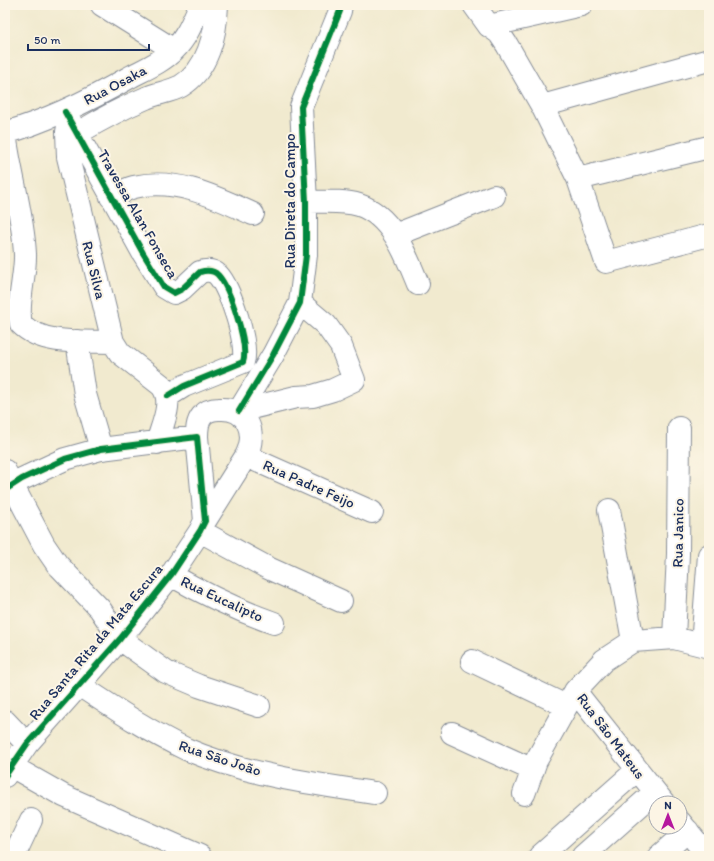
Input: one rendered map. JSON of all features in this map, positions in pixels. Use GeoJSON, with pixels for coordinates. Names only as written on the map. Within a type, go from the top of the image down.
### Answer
{"type":"FeatureCollection","features":[{"type":"Feature","properties":{"kind":"street"},"geometry":{"type":"LineString","coordinates":[[102,5],[174,50]]}},
{"type":"Feature","properties":{"kind":"street","name":"Rua Osaka"},"geometry":{"type":"LineString","coordinates":[[5,133],[71,122],[159,62],[174,50],[190,29],[200,5]]}},
{"type":"Feature","properties":{"kind":"street"},"geometry":{"type":"LineString","coordinates":[[71,122],[114,112],[148,97],[180,86],[191,79],[200,68],[207,54],[213,36],[217,5]]}},
{"type":"Feature","properties":{"kind":"street","name":"Rua Direta do Campo"},"geometry":{"type":"LineString","coordinates":[[239,411],[273,355],[300,304],[306,255],[306,202],[301,107],[340,11],[341,5]]}},
{"type":"Feature","properties":{"kind":"street"},"geometry":{"type":"LineString","coordinates":[[474,5],[489,26],[499,33],[542,106],[578,179],[606,262],[709,235]]}},
{"type":"Feature","properties":{"kind":"street"},"geometry":{"type":"LineString","coordinates":[[489,26],[581,5]]}},
{"type":"Feature","properties":{"kind":"street"},"geometry":{"type":"LineString","coordinates":[[542,106],[709,60]]}},
{"type":"Feature","properties":{"kind":"street","name":"Travessa Alan Fonseca"},"geometry":{"type":"LineString","coordinates":[[71,122],[111,197],[164,287],[174,293],[182,289],[200,272],[212,271],[218,275],[227,290],[242,333],[245,349],[243,362],[184,386],[168,396]]}},
{"type":"Feature","properties":{"kind":"street","name":"Rua Silva"},"geometry":{"type":"LineString","coordinates":[[71,122],[67,132],[68,157],[113,342],[120,353],[161,384],[166,390],[168,396]]}},
{"type":"Feature","properties":{"kind":"street"},"geometry":{"type":"LineString","coordinates":[[5,133],[7,168],[23,229],[25,255],[20,324],[36,333],[51,338],[77,341],[113,342]]}},
{"type":"Feature","properties":{"kind":"street"},"geometry":{"type":"LineString","coordinates":[[578,179],[709,148]]}},
{"type":"Feature","properties":{"kind":"street"},"geometry":{"type":"LineString","coordinates":[[111,197],[133,187],[157,183],[184,187],[217,198],[253,214]]}},
{"type":"Feature","properties":{"kind":"street"},"geometry":{"type":"LineString","coordinates":[[395,234],[494,196]]}},
{"type":"Feature","properties":{"kind":"street"},"geometry":{"type":"LineString","coordinates":[[306,202],[359,205],[381,217],[395,234],[418,284]]}},
{"type":"Feature","properties":{"kind":"street"},"geometry":{"type":"LineString","coordinates":[[300,304],[326,326],[341,346],[354,380],[333,390],[313,396],[296,397],[239,411],[225,408],[212,409],[202,416],[197,425],[197,437],[203,526],[268,568],[341,601]]}},
{"type":"Feature","properties":{"kind":"street"},"geometry":{"type":"LineString","coordinates":[[77,341],[85,394],[101,449]]}},
{"type":"Feature","properties":{"kind":"street"},"geometry":{"type":"LineString","coordinates":[[157,443],[168,405],[168,396]]}},
{"type":"Feature","properties":{"kind":"street","name":"Rua Santa Rita da Mata Escura"},"geometry":{"type":"LineString","coordinates":[[8,771],[27,744],[120,639],[170,575],[203,526],[250,447],[250,428],[239,411]]}},
{"type":"Feature","properties":{"kind":"street","name":"Rua Janico"},"geometry":{"type":"LineString","coordinates":[[674,638],[678,554],[679,428]]}},
{"type":"Feature","properties":{"kind":"street"},"geometry":{"type":"LineString","coordinates":[[197,437],[101,449],[65,459],[8,482],[44,545],[57,564],[100,608],[120,639],[166,672],[199,686],[259,706]]}},
{"type":"Feature","properties":{"kind":"street","name":"Rua Padre Feijo"},"geometry":{"type":"LineString","coordinates":[[246,456],[372,512]]}},
{"type":"Feature","properties":{"kind":"street"},"geometry":{"type":"LineString","coordinates":[[609,510],[633,641],[674,638],[706,646],[709,555]]}},
{"type":"Feature","properties":{"kind":"street","name":"Rua Eucalipto"},"geometry":{"type":"LineString","coordinates":[[170,575],[243,612],[274,623]]}},
{"type":"Feature","properties":{"kind":"street","name":"Rua São Mateus"},"geometry":{"type":"LineString","coordinates":[[633,641],[604,660],[571,698],[637,770],[658,795]]}},
{"type":"Feature","properties":{"kind":"street"},"geometry":{"type":"LineString","coordinates":[[472,661],[571,698],[533,770],[524,794]]}},
{"type":"Feature","properties":{"kind":"street","name":"Rua São João"},"geometry":{"type":"LineString","coordinates":[[79,685],[136,722],[188,749],[269,774],[308,783],[376,793]]}},
{"type":"Feature","properties":{"kind":"street"},"geometry":{"type":"LineString","coordinates":[[5,722],[27,744]]}},
{"type":"Feature","properties":{"kind":"street"},"geometry":{"type":"LineString","coordinates":[[452,733],[533,770]]}},
{"type":"Feature","properties":{"kind":"street"},"geometry":{"type":"LineString","coordinates":[[540,856],[637,770]]}},
{"type":"Feature","properties":{"kind":"street"},"geometry":{"type":"LineString","coordinates":[[8,771],[200,856]]}},
{"type":"Feature","properties":{"kind":"street"},"geometry":{"type":"LineString","coordinates":[[582,856],[648,807]]}},
{"type":"Feature","properties":{"kind":"street"},"geometry":{"type":"LineString","coordinates":[[14,856],[31,820]]}},
{"type":"Feature","properties":{"kind":"street"},"geometry":{"type":"LineString","coordinates":[[688,831],[708,856]]}},
{"type":"Feature","properties":{"kind":"street"},"geometry":{"type":"LineString","coordinates":[[659,856],[676,835]]}},
{"type":"Feature","properties":{"kind":"cycle path"},"geometry":{"type":"LineString","coordinates":[[239,411],[273,355],[300,303],[306,255],[306,202],[301,107],[340,11],[341,5]]}},
{"type":"Feature","properties":{"kind":"cycle path"},"geometry":{"type":"LineString","coordinates":[[65,112],[143,253],[164,287],[174,293],[182,289],[200,272],[212,271],[216,273],[223,282],[233,304],[241,330],[244,354],[243,362],[184,386],[168,396]]}},
{"type":"Feature","properties":{"kind":"cycle path"},"geometry":{"type":"LineString","coordinates":[[5,490],[22,479],[65,459],[101,449],[197,437],[205,521],[171,575],[120,639],[27,744],[5,776]]}}]}
